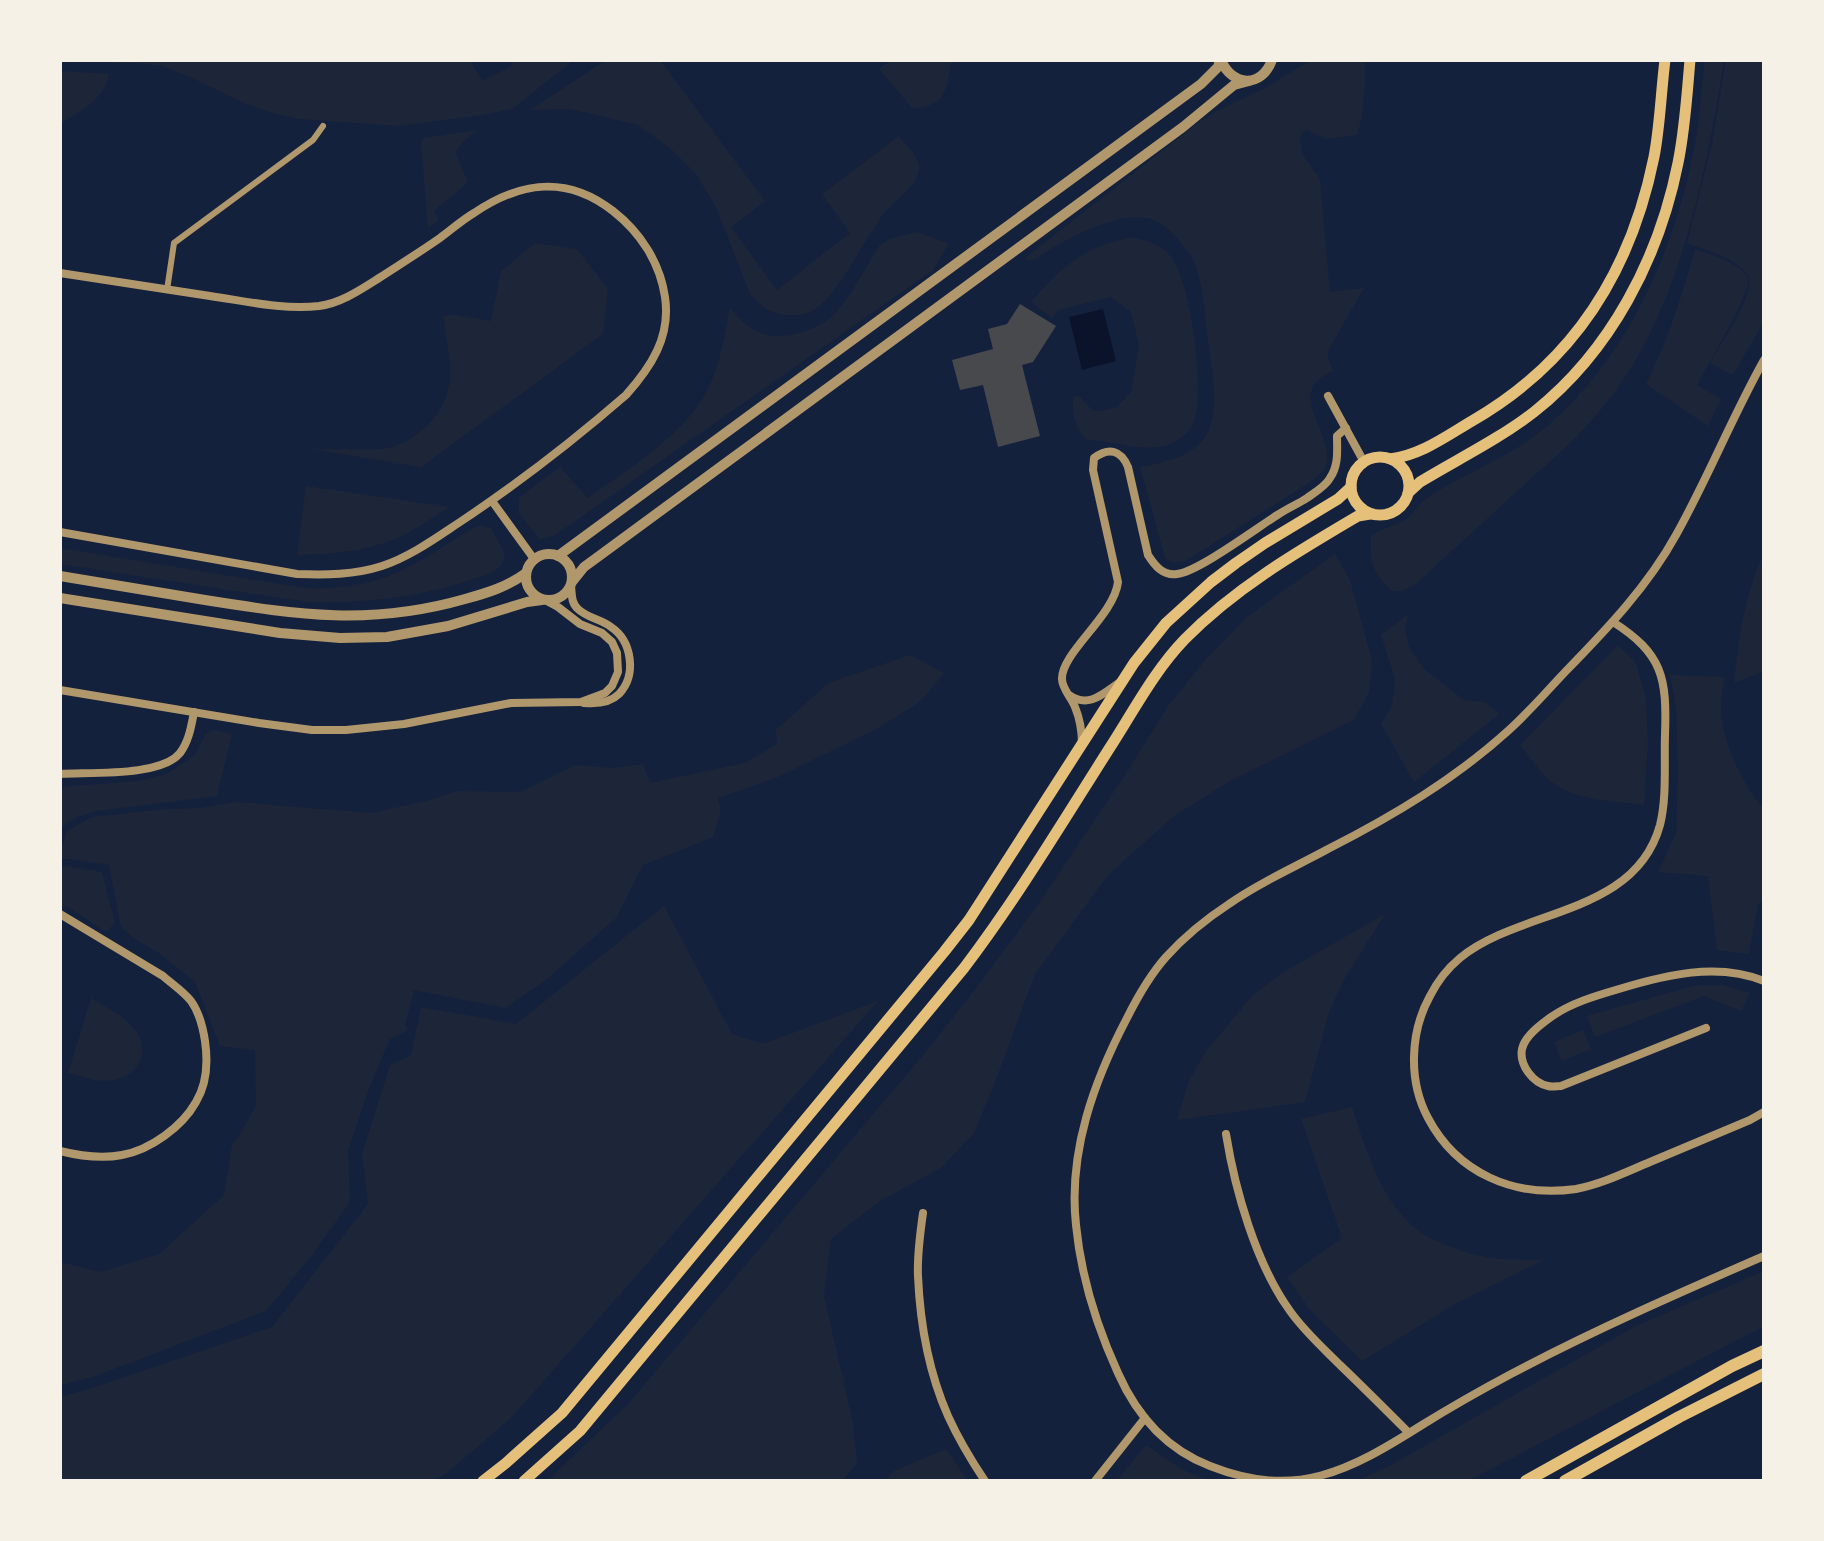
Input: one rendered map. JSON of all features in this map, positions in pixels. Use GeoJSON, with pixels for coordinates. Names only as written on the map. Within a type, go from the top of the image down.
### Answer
{"type":"FeatureCollection","features":[{"type":"Feature","properties":{"kind":"main road"},"geometry":{"type":"LineString","coordinates":[[1370,514],[1355,501],[1351,487],[1352,477],[1364,462],[1374,458],[1407,457],[1422,451],[1501,404],[1542,371],[1580,328],[1613,273],[1643,200],[1654,156],[1665,60]]}},
{"type":"Feature","properties":{"kind":"main road"},"geometry":{"type":"LineString","coordinates":[[524,1481],[580,1431],[964,968],[1012,902],[1155,677],[1184,640],[1227,602],[1278,564],[1358,516],[1397,510],[1420,482],[1515,426],[1560,390],[1582,367],[1620,314],[1649,257],[1667,207],[1679,160],[1690,60]]}},
{"type":"Feature","properties":{"kind":"main road"},"geometry":{"type":"LineString","coordinates":[[1390,459],[1405,472],[1408,493]]}},
{"type":"Feature","properties":{"kind":"main road"},"geometry":{"type":"LineString","coordinates":[[483,1481],[562,1413],[944,952],[969,920],[1124,679],[1166,623],[1211,582],[1265,543],[1338,499],[1351,487]]}},
{"type":"Feature","properties":{"kind":"main road"},"geometry":{"type":"LineString","coordinates":[[1526,1481],[1764,1351]]}},
{"type":"Feature","properties":{"kind":"main road"},"geometry":{"type":"LineString","coordinates":[[1565,1481],[1764,1374]]}},
{"type":"Feature","properties":{"kind":"street"},"geometry":{"type":"LineString","coordinates":[[1220,60],[1232,77],[1249,81]]}},
{"type":"Feature","properties":{"kind":"street"},"geometry":{"type":"LineString","coordinates":[[558,556],[1201,84],[1218,67],[1220,60]]}},
{"type":"Feature","properties":{"kind":"street"},"geometry":{"type":"LineString","coordinates":[[60,598],[280,633],[340,638],[387,637],[438,628],[527,602],[558,599],[567,593],[584,567],[1183,127],[1234,85],[1263,76],[1273,60]]}},
{"type":"Feature","properties":{"kind":"street"},"geometry":{"type":"LineString","coordinates":[[167,290],[174,243],[313,140],[323,126]]}},
{"type":"Feature","properties":{"kind":"street"},"geometry":{"type":"LineString","coordinates":[[60,273],[276,305],[323,305],[352,295],[474,213],[504,197],[540,185],[559,186],[579,190],[599,201],[633,229],[658,268],[666,306],[666,324],[657,354],[626,395],[492,501],[425,545],[383,566],[354,573],[297,574],[60,532]]}},
{"type":"Feature","properties":{"kind":"street"},"geometry":{"type":"LineString","coordinates":[[1764,360],[1676,535],[1638,593],[1511,728],[1444,782],[1371,826],[1235,899],[1186,937],[1165,958],[1134,1005],[1103,1066],[1082,1132],[1075,1190],[1075,1223],[1087,1285],[1098,1323],[1123,1384],[1156,1432],[1173,1446],[1198,1461],[1230,1474],[1257,1480],[1315,1478],[1362,1461],[1510,1374],[1597,1330],[1764,1256]]}},
{"type":"Feature","properties":{"kind":"street"},"geometry":{"type":"LineString","coordinates":[[1328,396],[1364,462]]}},
{"type":"Feature","properties":{"kind":"street"},"geometry":{"type":"LineString","coordinates":[[1082,745],[1082,731],[1062,679],[1063,671],[1108,609],[1118,582],[1093,470],[1094,458],[1109,452],[1122,456],[1128,467],[1148,555],[1161,571],[1178,574],[1307,499],[1330,480],[1337,457],[1337,436],[1346,428]]}},
{"type":"Feature","properties":{"kind":"street"},"geometry":{"type":"LineString","coordinates":[[492,501],[534,559]]}},
{"type":"Feature","properties":{"kind":"street"},"geometry":{"type":"LineString","coordinates":[[60,576],[282,612],[340,617],[385,615],[443,605],[508,586],[526,573],[534,559],[542,554],[551,554],[565,560],[571,569],[573,602],[577,608],[614,629],[625,643],[630,662],[626,683],[613,699],[595,704],[571,702]]}},
{"type":"Feature","properties":{"kind":"street"},"geometry":{"type":"LineString","coordinates":[[60,690],[312,730],[404,724],[511,703],[589,700],[605,693],[618,672],[617,653],[612,642],[533,594],[528,588],[526,573]]}},
{"type":"Feature","properties":{"kind":"street"},"geometry":{"type":"LineString","coordinates":[[1613,622],[1638,639],[1648,651],[1664,685],[1666,710],[1660,825],[1651,847],[1631,872],[1606,892],[1478,946],[1445,973],[1429,996],[1415,1040],[1414,1066],[1424,1110],[1438,1136],[1451,1152],[1469,1166],[1489,1178],[1515,1187],[1547,1191],[1576,1189],[1604,1182],[1764,1112]]}},
{"type":"Feature","properties":{"kind":"street"},"geometry":{"type":"LineString","coordinates":[[1068,694],[1075,699],[1096,699],[1124,679]]}},
{"type":"Feature","properties":{"kind":"street"},"geometry":{"type":"LineString","coordinates":[[60,774],[142,770],[166,764],[178,757],[184,748],[194,712]]}},
{"type":"Feature","properties":{"kind":"street"},"geometry":{"type":"LineString","coordinates":[[60,914],[163,976],[191,1001],[204,1032],[207,1061],[196,1102],[182,1119],[157,1140],[140,1150],[122,1155],[91,1157],[60,1151]]}},
{"type":"Feature","properties":{"kind":"street"},"geometry":{"type":"LineString","coordinates":[[1706,1028],[1561,1086],[1548,1086],[1537,1080],[1527,1072],[1522,1060],[1527,1039],[1551,1017],[1600,994],[1682,973],[1733,973],[1764,981]]}},
{"type":"Feature","properties":{"kind":"street"},"geometry":{"type":"LineString","coordinates":[[1226,1134],[1230,1162],[1245,1212],[1262,1259],[1289,1309],[1307,1332],[1409,1433]]}},
{"type":"Feature","properties":{"kind":"street"},"geometry":{"type":"LineString","coordinates":[[923,1213],[918,1274],[928,1350],[948,1414],[985,1481]]}},
{"type":"Feature","properties":{"kind":"street"},"geometry":{"type":"LineString","coordinates":[[1095,1481],[1145,1418]]}},
{"type":"Feature","properties":{"kind":"shaded area"},"geometry":{"type":"Polygon","coordinates":[[[60,60],[470,60],[482,81],[510,67],[514,60],[574,60],[512,109],[400,126],[299,119],[273,113],[163,66],[60,60]]]}},
{"type":"Feature","properties":{"kind":"shaded area"},"geometry":{"type":"Polygon","coordinates":[[[606,60],[660,60],[765,201],[731,227],[777,290],[850,233],[822,194],[899,136],[917,159],[916,179],[881,217],[824,302],[805,314],[775,313],[750,294],[716,207],[696,174],[671,149],[638,125],[570,109],[530,110],[606,60]]]}},
{"type":"Feature","properties":{"kind":"shaded area"},"geometry":{"type":"Polygon","coordinates":[[[891,60],[952,60],[943,95],[932,104],[912,108],[879,69],[891,60]]]}},
{"type":"Feature","properties":{"kind":"shaded area"},"geometry":{"type":"Polygon","coordinates":[[[1311,60],[1365,60],[1363,107],[1357,135],[1326,139],[1307,130],[1302,132],[1300,139],[1302,153],[1320,179],[1330,292],[1364,288],[1328,351],[1333,371],[1318,380],[1311,391],[1314,415],[1325,442],[1325,468],[1306,485],[1185,561],[1171,562],[1165,558],[1140,467],[1176,458],[1192,450],[1210,427],[1214,403],[1213,377],[1196,266],[1166,227],[1140,217],[1092,228],[1035,259],[1025,258],[1199,122],[1311,60]]]}},
{"type":"Feature","properties":{"kind":"shaded area"},"geometry":{"type":"Polygon","coordinates":[[[1705,60],[1724,60],[1698,194],[1671,283],[1654,326],[1632,366],[1598,413],[1557,455],[1417,583],[1402,591],[1392,591],[1374,566],[1371,536],[1403,521],[1430,496],[1540,432],[1571,404],[1622,338],[1660,264],[1686,185],[1695,144],[1705,60]]]}},
{"type":"Feature","properties":{"kind":"shaded area"},"geometry":{"type":"Polygon","coordinates":[[[1726,60],[1764,60],[1764,321],[1733,375],[1710,363],[1743,305],[1748,292],[1747,274],[1728,259],[1687,243],[1712,144],[1726,60]]]}},
{"type":"Feature","properties":{"kind":"shaded area"},"geometry":{"type":"Polygon","coordinates":[[[60,73],[109,74],[97,98],[60,124],[60,73]]]}},
{"type":"Feature","properties":{"kind":"shaded area"},"geometry":{"type":"Polygon","coordinates":[[[477,130],[455,152],[468,182],[434,211],[439,220],[428,228],[423,138],[477,130]]]}},
{"type":"Feature","properties":{"kind":"shaded area"},"geometry":{"type":"Polygon","coordinates":[[[917,232],[949,244],[933,270],[554,536],[540,539],[519,514],[519,498],[560,467],[588,498],[679,428],[701,401],[712,379],[730,307],[747,325],[767,335],[801,333],[833,316],[855,287],[879,246],[889,239],[917,232]]]}},
{"type":"Feature","properties":{"kind":"shaded area"},"geometry":{"type":"Polygon","coordinates":[[[1131,238],[1155,244],[1173,260],[1186,293],[1198,369],[1196,414],[1191,428],[1177,440],[1153,448],[1087,440],[1073,415],[1074,397],[1079,396],[1093,411],[1103,411],[1117,407],[1131,392],[1139,345],[1131,312],[1111,297],[1058,310],[1052,318],[1031,302],[1075,260],[1099,246],[1131,238]]]}},
{"type":"Feature","properties":{"kind":"shaded area"},"geometry":{"type":"Polygon","coordinates":[[[535,243],[577,249],[608,289],[603,334],[421,467],[312,449],[387,448],[403,443],[421,431],[442,405],[450,378],[443,316],[457,315],[491,321],[501,271],[535,243]]]}},
{"type":"Feature","properties":{"kind":"shaded area"},"geometry":{"type":"Polygon","coordinates":[[[1695,249],[1733,264],[1748,279],[1736,314],[1697,385],[1721,399],[1708,426],[1646,384],[1674,318],[1695,249]]]}},
{"type":"Feature","properties":{"kind":"shaded area"},"geometry":{"type":"Polygon","coordinates":[[[1103,309],[1116,361],[1082,370],[1069,317],[1103,309]]]}},
{"type":"Feature","properties":{"kind":"shaded area"},"geometry":{"type":"Polygon","coordinates":[[[306,486],[449,507],[409,532],[371,547],[297,555],[306,486]]]}},
{"type":"Feature","properties":{"kind":"shaded area"},"geometry":{"type":"Polygon","coordinates":[[[481,526],[491,528],[505,554],[502,564],[495,571],[432,591],[349,602],[307,602],[60,564],[60,548],[304,588],[354,586],[394,574],[481,526]]]}},
{"type":"Feature","properties":{"kind":"shaded area"},"geometry":{"type":"Polygon","coordinates":[[[1764,553],[1764,671],[1734,683],[1743,617],[1764,553]]]}},
{"type":"Feature","properties":{"kind":"shaded area"},"geometry":{"type":"Polygon","coordinates":[[[1335,554],[1350,580],[1372,660],[1369,692],[1355,719],[1232,780],[1174,816],[1108,875],[1035,974],[974,1133],[942,1167],[880,1201],[831,1239],[824,1296],[853,1423],[857,1463],[845,1478],[840,1481],[547,1481],[628,1404],[924,1054],[1039,903],[1168,706],[1206,659],[1247,617],[1335,554]]]}},
{"type":"Feature","properties":{"kind":"shaded area"},"geometry":{"type":"Polygon","coordinates":[[[1408,614],[1405,631],[1410,650],[1425,670],[1464,700],[1485,702],[1499,714],[1414,782],[1381,724],[1392,705],[1395,679],[1381,635],[1408,614]]]}},
{"type":"Feature","properties":{"kind":"shaded area"},"geometry":{"type":"Polygon","coordinates":[[[1618,645],[1636,663],[1646,699],[1648,742],[1644,805],[1597,799],[1563,789],[1544,775],[1520,745],[1618,645]]]}},
{"type":"Feature","properties":{"kind":"shaded area"},"geometry":{"type":"Polygon","coordinates":[[[910,655],[944,673],[915,705],[878,728],[778,777],[718,798],[721,810],[713,837],[643,865],[616,918],[547,979],[506,1008],[414,990],[405,1025],[408,1030],[390,1039],[348,1151],[350,1202],[266,1311],[93,1377],[60,1385],[60,1262],[101,1272],[159,1254],[224,1195],[232,1144],[256,1106],[255,1050],[220,1046],[195,982],[121,927],[109,865],[60,858],[67,831],[92,817],[237,802],[371,813],[458,791],[520,792],[575,765],[611,768],[643,764],[650,783],[745,763],[777,744],[776,730],[828,683],[910,655]]]}},
{"type":"Feature","properties":{"kind":"shaded area"},"geometry":{"type":"Polygon","coordinates":[[[1670,675],[1724,677],[1721,710],[1729,749],[1764,809],[1764,901],[1758,904],[1749,954],[1717,950],[1708,876],[1658,872],[1676,833],[1676,706],[1670,675]]]}},
{"type":"Feature","properties":{"kind":"shaded area"},"geometry":{"type":"Polygon","coordinates":[[[214,730],[232,734],[217,796],[97,811],[77,817],[60,828],[60,787],[138,781],[167,774],[195,755],[205,735],[214,730]]]}},
{"type":"Feature","properties":{"kind":"shaded area"},"geometry":{"type":"Polygon","coordinates":[[[60,865],[102,872],[115,923],[106,932],[60,905],[60,865]]]}},
{"type":"Feature","properties":{"kind":"shaded area"},"geometry":{"type":"Polygon","coordinates":[[[664,906],[732,1034],[763,1044],[878,1001],[512,1417],[447,1473],[433,1481],[60,1481],[60,1397],[272,1327],[368,1204],[362,1154],[390,1065],[411,1055],[421,1007],[516,1024],[664,906]]]}},
{"type":"Feature","properties":{"kind":"shaded area"},"geometry":{"type":"Polygon","coordinates":[[[1385,914],[1346,976],[1329,1012],[1305,1102],[1177,1120],[1189,1080],[1207,1050],[1252,996],[1282,973],[1385,914]]]}},
{"type":"Feature","properties":{"kind":"shaded area"},"geometry":{"type":"Polygon","coordinates":[[[1723,985],[1750,993],[1741,1011],[1704,996],[1595,1037],[1587,1016],[1693,986],[1723,985]]]}},
{"type":"Feature","properties":{"kind":"shaded area"},"geometry":{"type":"Polygon","coordinates":[[[91,998],[128,1022],[141,1042],[140,1061],[135,1069],[117,1079],[100,1081],[68,1073],[91,998]]]}},
{"type":"Feature","properties":{"kind":"shaded area"},"geometry":{"type":"Polygon","coordinates":[[[1583,1030],[1591,1049],[1562,1061],[1554,1042],[1583,1030]]]}},
{"type":"Feature","properties":{"kind":"shaded area"},"geometry":{"type":"Polygon","coordinates":[[[1352,1107],[1383,1187],[1414,1227],[1437,1241],[1473,1254],[1496,1259],[1543,1260],[1457,1303],[1362,1361],[1309,1309],[1287,1277],[1342,1238],[1301,1119],[1352,1107]]]}},
{"type":"Feature","properties":{"kind":"shaded area"},"geometry":{"type":"Polygon","coordinates":[[[1764,1271],[1764,1326],[1468,1481],[1357,1481],[1391,1465],[1636,1326],[1764,1271]]]}},
{"type":"Feature","properties":{"kind":"shaded area"},"geometry":{"type":"Polygon","coordinates":[[[1146,1445],[1181,1469],[1210,1481],[1116,1481],[1146,1445]]]}},
{"type":"Feature","properties":{"kind":"shaded area"},"geometry":{"type":"Polygon","coordinates":[[[946,1449],[968,1481],[884,1481],[894,1471],[946,1449]]]}},
{"type":"Feature","properties":{"kind":"building"},"geometry":{"type":"Polygon","coordinates":[[[1020,304],[1056,326],[1033,362],[1022,365],[1040,436],[998,447],[983,385],[960,390],[952,360],[993,349],[988,329],[1007,324],[1020,304]]]}}]}
